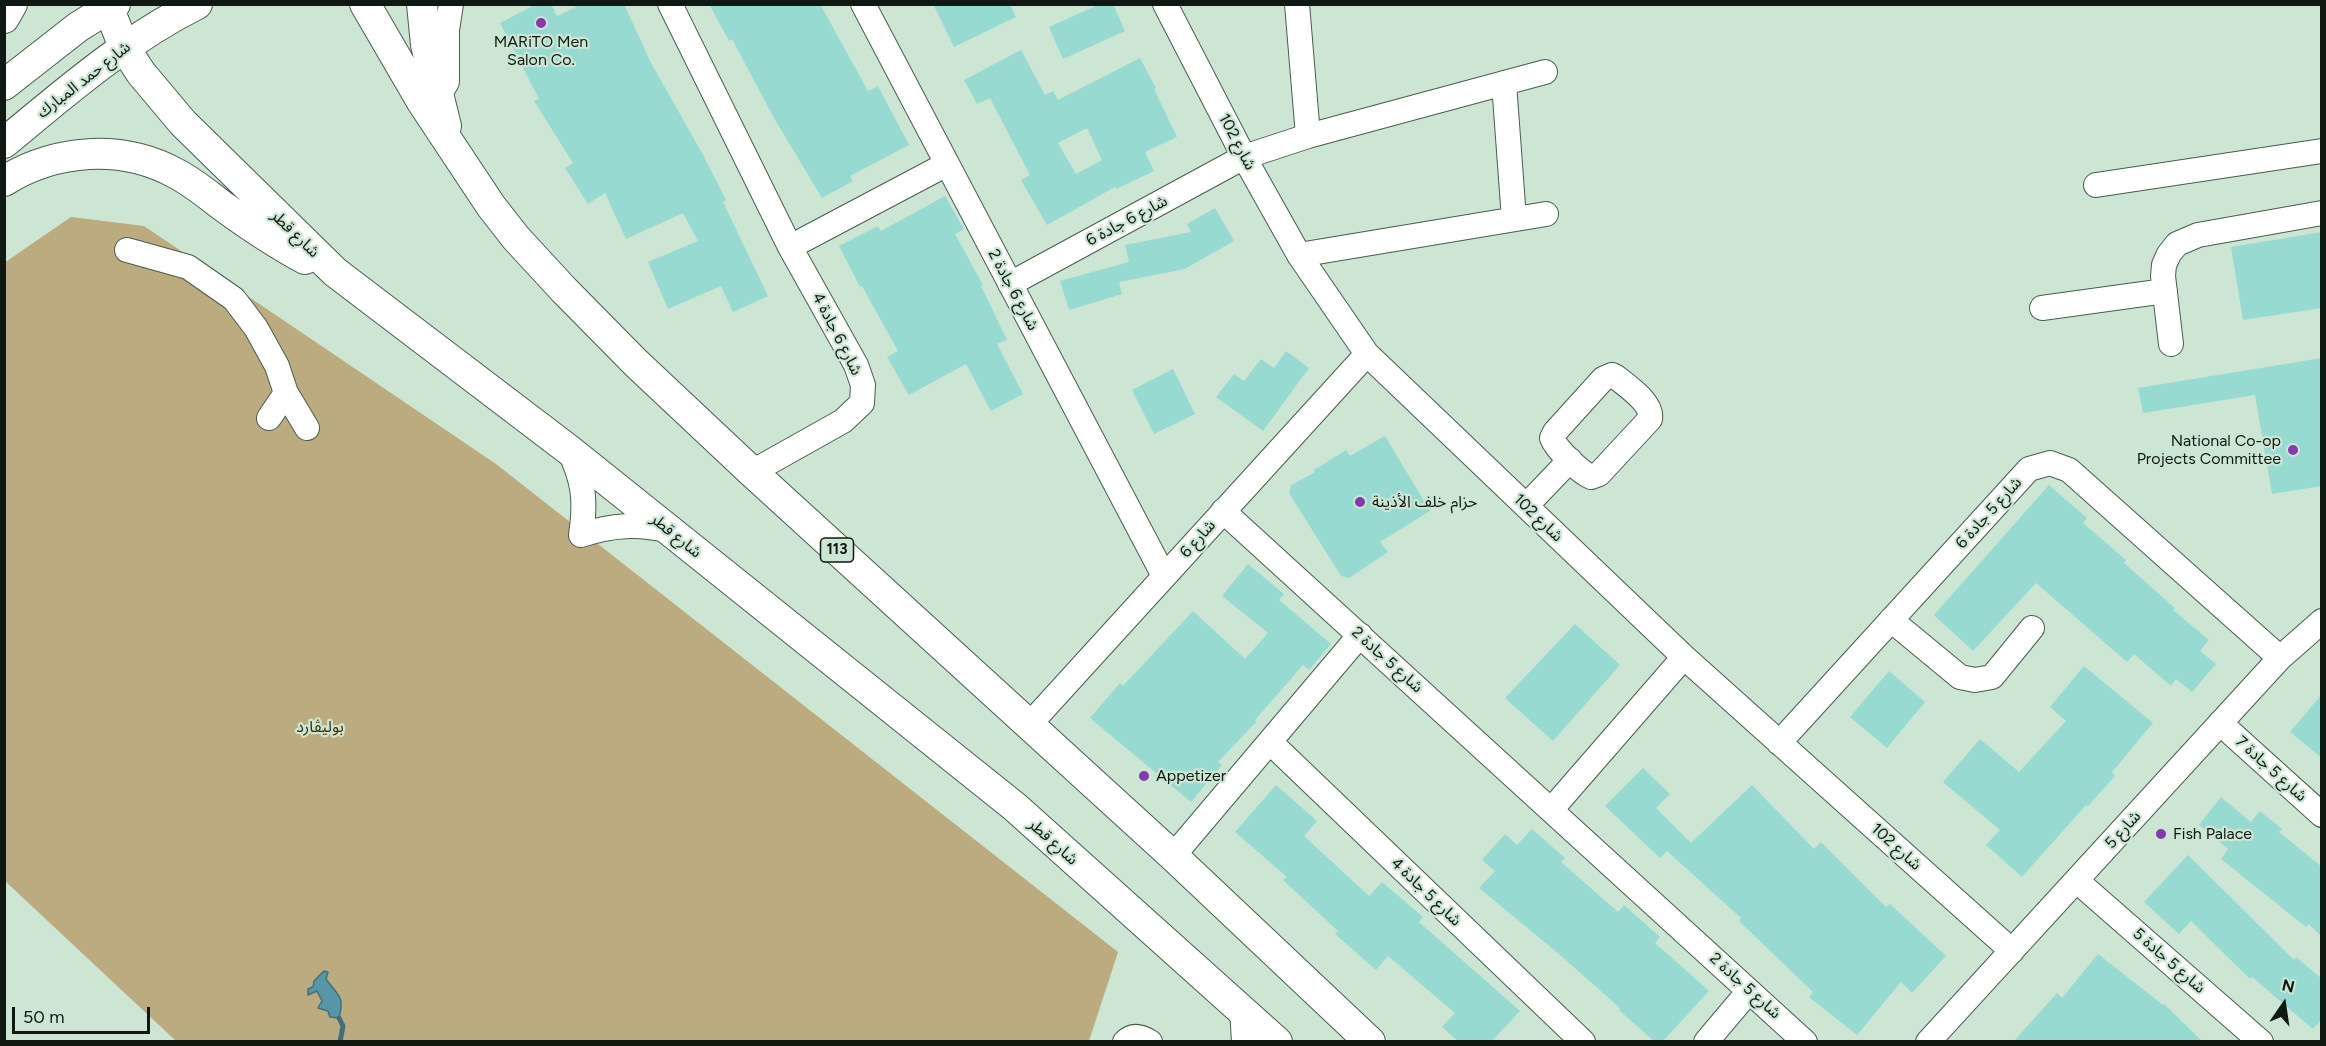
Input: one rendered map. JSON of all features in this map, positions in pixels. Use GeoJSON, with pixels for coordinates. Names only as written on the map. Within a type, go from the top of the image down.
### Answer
{"type":"FeatureCollection","features":[{"type":"Feature","properties":{"kind":"main road"},"geometry":{"type":"LineString","coordinates":[[4,18],[12,4]]}},
{"type":"Feature","properties":{"kind":"main road","name":"شارع حمد المبارك"},"geometry":{"type":"LineString","coordinates":[[4,143],[100,63],[197,4]]}},
{"type":"Feature","properties":{"kind":"main road","name":"113"},"geometry":{"type":"LineString","coordinates":[[365,4],[422,102],[491,206],[516,238],[564,290],[636,363],[752,472],[1173,856],[1370,1041]]}},
{"type":"Feature","properties":{"kind":"main road"},"geometry":{"type":"LineString","coordinates":[[422,4],[424,38],[440,94],[450,144]]}},
{"type":"Feature","properties":{"kind":"main road"},"geometry":{"type":"LineString","coordinates":[[4,85],[78,27],[110,6]]}},
{"type":"Feature","properties":{"kind":"main road","name":"شارع قطر"},"geometry":{"type":"LineString","coordinates":[[110,6],[124,47],[141,73],[183,123],[335,272],[569,450],[1015,807],[1277,1041]]}},
{"type":"Feature","properties":{"kind":"main road"},"geometry":{"type":"LineString","coordinates":[[4,181],[29,168],[65,156],[103,153],[140,159],[175,172],[286,249],[335,272]]}},
{"type":"Feature","properties":{"kind":"street"},"geometry":{"type":"LineString","coordinates":[[440,94],[447,82],[447,30],[451,4]]}},
{"type":"Feature","properties":{"kind":"street","name":"شارع 6 جادة 4"},"geometry":{"type":"LineString","coordinates":[[670,4],[790,247],[856,365],[863,385],[862,403],[843,422],[752,472]]}},
{"type":"Feature","properties":{"kind":"street","name":"شارع 102"},"geometry":{"type":"LineString","coordinates":[[1164,4],[1244,158],[1299,255],[1367,354],[1684,657],[2012,951]]}},
{"type":"Feature","properties":{"kind":"street"},"geometry":{"type":"LineString","coordinates":[[1297,4],[1308,136]]}},
{"type":"Feature","properties":{"kind":"street","name":"شارع 6 جادة 2"},"geometry":{"type":"LineString","coordinates":[[867,6],[947,164],[1164,576]]}},
{"type":"Feature","properties":{"kind":"street","name":"شارع 6 جادة 6"},"geometry":{"type":"LineString","coordinates":[[1010,284],[1244,158],[1308,136],[1545,72]]}},
{"type":"Feature","properties":{"kind":"street"},"geometry":{"type":"LineString","coordinates":[[1504,83],[1514,219]]}},
{"type":"Feature","properties":{"kind":"street"},"geometry":{"type":"LineString","coordinates":[[2096,185],[2322,151]]}},
{"type":"Feature","properties":{"kind":"street"},"geometry":{"type":"LineString","coordinates":[[790,247],[947,164]]}},
{"type":"Feature","properties":{"kind":"street"},"geometry":{"type":"LineString","coordinates":[[2171,344],[2164,265],[2176,244],[2187,238],[2322,213]]}},
{"type":"Feature","properties":{"kind":"street"},"geometry":{"type":"LineString","coordinates":[[1299,255],[1546,214]]}},
{"type":"Feature","properties":{"kind":"street"},"geometry":{"type":"LineString","coordinates":[[127,250],[188,267],[234,299],[256,328],[272,357],[286,393],[307,428]]}},
{"type":"Feature","properties":{"kind":"street"},"geometry":{"type":"LineString","coordinates":[[2042,308],[2165,291]]}},
{"type":"Feature","properties":{"kind":"street","name":"شارع 6"},"geometry":{"type":"LineString","coordinates":[[1029,725],[1367,354]]}},
{"type":"Feature","properties":{"kind":"street"},"geometry":{"type":"LineString","coordinates":[[269,418],[286,393]]}},
{"type":"Feature","properties":{"kind":"street"},"geometry":{"type":"LineString","coordinates":[[569,450],[584,491],[581,535],[603,528],[625,525],[648,526],[670,531]]}},
{"type":"Feature","properties":{"kind":"street"},"geometry":{"type":"LineString","coordinates":[[1526,506],[1570,460]]}},
{"type":"Feature","properties":{"kind":"street","name":"شارع 5 جادة 6"},"geometry":{"type":"LineString","coordinates":[[1779,743],[2029,470],[2050,463],[2069,470],[2280,658]]}},
{"type":"Feature","properties":{"kind":"street","name":"شارع 5 جادة 2"},"geometry":{"type":"LineString","coordinates":[[1223,511],[1805,1041]]}},
{"type":"Feature","properties":{"kind":"street"},"geometry":{"type":"LineString","coordinates":[[1891,620],[1960,677],[1975,680],[1992,677],[2032,628]]}},
{"type":"Feature","properties":{"kind":"street","name":"شارع 5"},"geometry":{"type":"LineString","coordinates":[[1928,1041],[2280,658],[2322,621]]}},
{"type":"Feature","properties":{"kind":"street"},"geometry":{"type":"LineString","coordinates":[[1173,856],[1360,635]]}},
{"type":"Feature","properties":{"kind":"street"},"geometry":{"type":"LineString","coordinates":[[1551,810],[1684,657]]}},
{"type":"Feature","properties":{"kind":"street","name":"شارع 5 جادة 7"},"geometry":{"type":"LineString","coordinates":[[2220,723],[2322,815]]}},
{"type":"Feature","properties":{"kind":"street","name":"شارع 5 جادة 4"},"geometry":{"type":"LineString","coordinates":[[1270,742],[1583,1041]]}},
{"type":"Feature","properties":{"kind":"street","name":"شارع 5 جادة 5"},"geometry":{"type":"LineString","coordinates":[[2077,881],[2261,1041]]}},
{"type":"Feature","properties":{"kind":"street"},"geometry":{"type":"LineString","coordinates":[[1706,1041],[1749,991]]}},
{"type":"Feature","properties":{"kind":"street"},"geometry":{"type":"LineString","coordinates":[[1242,1009],[1244,1041]]}},
{"type":"Feature","properties":{"kind":"street"},"geometry":{"type":"LineString","coordinates":[[1125,1041],[1141,1036],[1150,1041]]}},
{"type":"Feature","properties":{"kind":"green space","name":"بوليڤارد"},"geometry":{"type":"Polygon","coordinates":[[[71,217],[144,226],[496,464],[1118,952],[1089,1041],[176,1041],[5,881],[4,263],[71,217]]]}},
{"type":"Feature","properties":{"kind":"water"},"geometry":{"type":"Polygon","coordinates":[[[324,971],[328,972],[326,979],[341,1000],[339,1018],[330,1017],[328,1011],[318,1008],[322,1001],[317,991],[308,995],[308,989],[313,987],[314,981],[324,971]]]}},
{"type":"Feature","properties":{"kind":"building"},"geometry":{"type":"Polygon","coordinates":[[[537,4],[551,4],[557,16],[582,4],[624,4],[651,63],[726,200],[723,202],[768,296],[733,312],[721,286],[668,309],[648,262],[698,241],[683,213],[626,239],[605,193],[588,204],[565,168],[573,163],[534,101],[539,99],[500,23],[537,4]]]}},
{"type":"Feature","properties":{"kind":"building"},"geometry":{"type":"Polygon","coordinates":[[[709,4],[820,4],[868,91],[878,86],[909,145],[850,176],[853,181],[822,198],[774,118],[732,39],[729,41],[709,4]]]}},
{"type":"Feature","properties":{"kind":"building"},"geometry":{"type":"Polygon","coordinates":[[[933,4],[1010,4],[1016,17],[954,47],[933,4]]]}},
{"type":"Feature","properties":{"kind":"building"},"geometry":{"type":"Polygon","coordinates":[[[1100,4],[1113,4],[1125,31],[1063,59],[1049,27],[1100,4]]]}},
{"type":"Feature","properties":{"kind":"building"},"geometry":{"type":"Polygon","coordinates":[[[1021,50],[1045,95],[1053,91],[1058,100],[1140,58],[1177,137],[1145,152],[1154,171],[1116,189],[1115,187],[1047,225],[1021,180],[1030,175],[990,98],[977,104],[964,80],[1021,50]],[[1087,128],[1058,143],[1076,174],[1102,160],[1087,128]]]}},
{"type":"Feature","properties":{"kind":"building"},"geometry":{"type":"Polygon","coordinates":[[[945,196],[964,229],[955,234],[983,285],[981,286],[1007,340],[997,344],[1023,394],[991,411],[966,364],[909,395],[887,357],[898,351],[839,246],[878,226],[881,231],[945,196]]]}},
{"type":"Feature","properties":{"kind":"building"},"geometry":{"type":"Polygon","coordinates":[[[1215,208],[1234,241],[1185,269],[1119,282],[1122,294],[1069,310],[1060,281],[1129,262],[1125,245],[1191,232],[1187,224],[1215,208]]]}},
{"type":"Feature","properties":{"kind":"building"},"geometry":{"type":"Polygon","coordinates":[[[2322,232],[2322,308],[2243,320],[2231,247],[2322,232]]]}},
{"type":"Feature","properties":{"kind":"building"},"geometry":{"type":"Polygon","coordinates":[[[1286,351],[1309,368],[1263,431],[1216,397],[1234,374],[1244,381],[1261,359],[1274,368],[1286,351]]]}},
{"type":"Feature","properties":{"kind":"building","name":"National Co-op Projects Committee"},"geometry":{"type":"Polygon","coordinates":[[[2322,358],[2322,486],[2272,494],[2255,395],[2143,413],[2138,388],[2322,358]]]}},
{"type":"Feature","properties":{"kind":"building"},"geometry":{"type":"Polygon","coordinates":[[[1173,369],[1195,414],[1154,434],[1132,390],[1173,369]]]}},
{"type":"Feature","properties":{"kind":"building","name":"حزام خلف الأذينة"},"geometry":{"type":"Polygon","coordinates":[[[1385,436],[1430,511],[1380,542],[1388,552],[1349,578],[1341,576],[1289,493],[1291,485],[1314,473],[1314,470],[1346,450],[1350,456],[1385,436]]]}},
{"type":"Feature","properties":{"kind":"building"},"geometry":{"type":"Polygon","coordinates":[[[2049,485],[2087,518],[2083,523],[2126,560],[2124,563],[2175,608],[2173,610],[2209,640],[2200,651],[2216,664],[2192,692],[2176,679],[2171,686],[2134,654],[2127,662],[2036,583],[1973,651],[1934,615],[2049,485]]]}},
{"type":"Feature","properties":{"kind":"building"},"geometry":{"type":"Polygon","coordinates":[[[1248,564],[1284,594],[1279,600],[1331,644],[1309,670],[1303,665],[1255,720],[1257,721],[1218,762],[1222,765],[1191,802],[1090,718],[1120,683],[1123,686],[1193,611],[1245,659],[1268,633],[1222,596],[1248,564]]]}},
{"type":"Feature","properties":{"kind":"building"},"geometry":{"type":"Polygon","coordinates":[[[1575,624],[1620,665],[1553,741],[1505,698],[1575,624]]]}},
{"type":"Feature","properties":{"kind":"building"},"geometry":{"type":"Polygon","coordinates":[[[2084,666],[2153,723],[2112,772],[2115,776],[2022,877],[1986,845],[2000,830],[1943,782],[1980,739],[2019,772],[2066,721],[2050,707],[2084,666]]]}},
{"type":"Feature","properties":{"kind":"building"},"geometry":{"type":"Polygon","coordinates":[[[1889,671],[1925,702],[1887,748],[1850,717],[1889,671]]]}},
{"type":"Feature","properties":{"kind":"building"},"geometry":{"type":"Polygon","coordinates":[[[2322,694],[2322,758],[2290,732],[2322,694]]]}},
{"type":"Feature","properties":{"kind":"building"},"geometry":{"type":"Polygon","coordinates":[[[1643,768],[1670,794],[1656,808],[1691,843],[1752,785],[1814,849],[1821,842],[1886,907],[1890,904],[1946,956],[1912,993],[1901,982],[1857,1035],[1809,997],[1813,992],[1739,921],[1741,918],[1667,851],[1660,858],[1605,806],[1643,768]]]}},
{"type":"Feature","properties":{"kind":"building"},"geometry":{"type":"Polygon","coordinates":[[[1276,785],[1317,821],[1304,836],[1369,896],[1382,882],[1423,917],[1419,922],[1520,1011],[1492,1041],[1458,1041],[1442,1027],[1455,1013],[1388,956],[1376,970],[1335,934],[1338,931],[1283,880],[1287,877],[1235,832],[1276,785]]]}},
{"type":"Feature","properties":{"kind":"building"},"geometry":{"type":"Polygon","coordinates":[[[2221,797],[2251,822],[2260,811],[2282,829],[2279,832],[2322,867],[2322,937],[2309,924],[2306,927],[2221,859],[2228,849],[2199,825],[2221,797]]]}},
{"type":"Feature","properties":{"kind":"building"},"geometry":{"type":"Polygon","coordinates":[[[1532,829],[1565,858],[1561,862],[1618,912],[1624,905],[1660,937],[1655,943],[1709,991],[1663,1041],[1654,1041],[1559,954],[1479,888],[1495,871],[1482,860],[1505,834],[1517,845],[1532,829]]]}},
{"type":"Feature","properties":{"kind":"building"},"geometry":{"type":"Polygon","coordinates":[[[2188,855],[2294,960],[2296,957],[2322,979],[2322,1019],[2313,1029],[2252,977],[2250,979],[2191,921],[2179,934],[2144,902],[2188,855]]]}},
{"type":"Feature","properties":{"kind":"building"},"geometry":{"type":"Polygon","coordinates":[[[2098,954],[2164,1004],[2202,1041],[2014,1041],[2057,993],[2062,998],[2098,954]]]}},
{"type":"Feature","properties":{"kind":"waterway"},"geometry":{"type":"LineString","coordinates":[[339,1018],[343,1026],[340,1042]]}},
{"type":"Feature","properties":{"kind":"place","name":"MARiTO Men Salon Co."},"geometry":{"type":"Point","coordinates":[541,23]}},
{"type":"Feature","properties":{"kind":"place","name":"National Co-op Projects Committee"},"geometry":{"type":"Point","coordinates":[2293,450]}},
{"type":"Feature","properties":{"kind":"place","name":"حزام خلف الأذينة"},"geometry":{"type":"Point","coordinates":[1360,502]}},
{"type":"Feature","properties":{"kind":"place","name":"Appetizer"},"geometry":{"type":"Point","coordinates":[1144,776]}},
{"type":"Feature","properties":{"kind":"place","name":"Fish Palace"},"geometry":{"type":"Point","coordinates":[2161,834]}}]}
